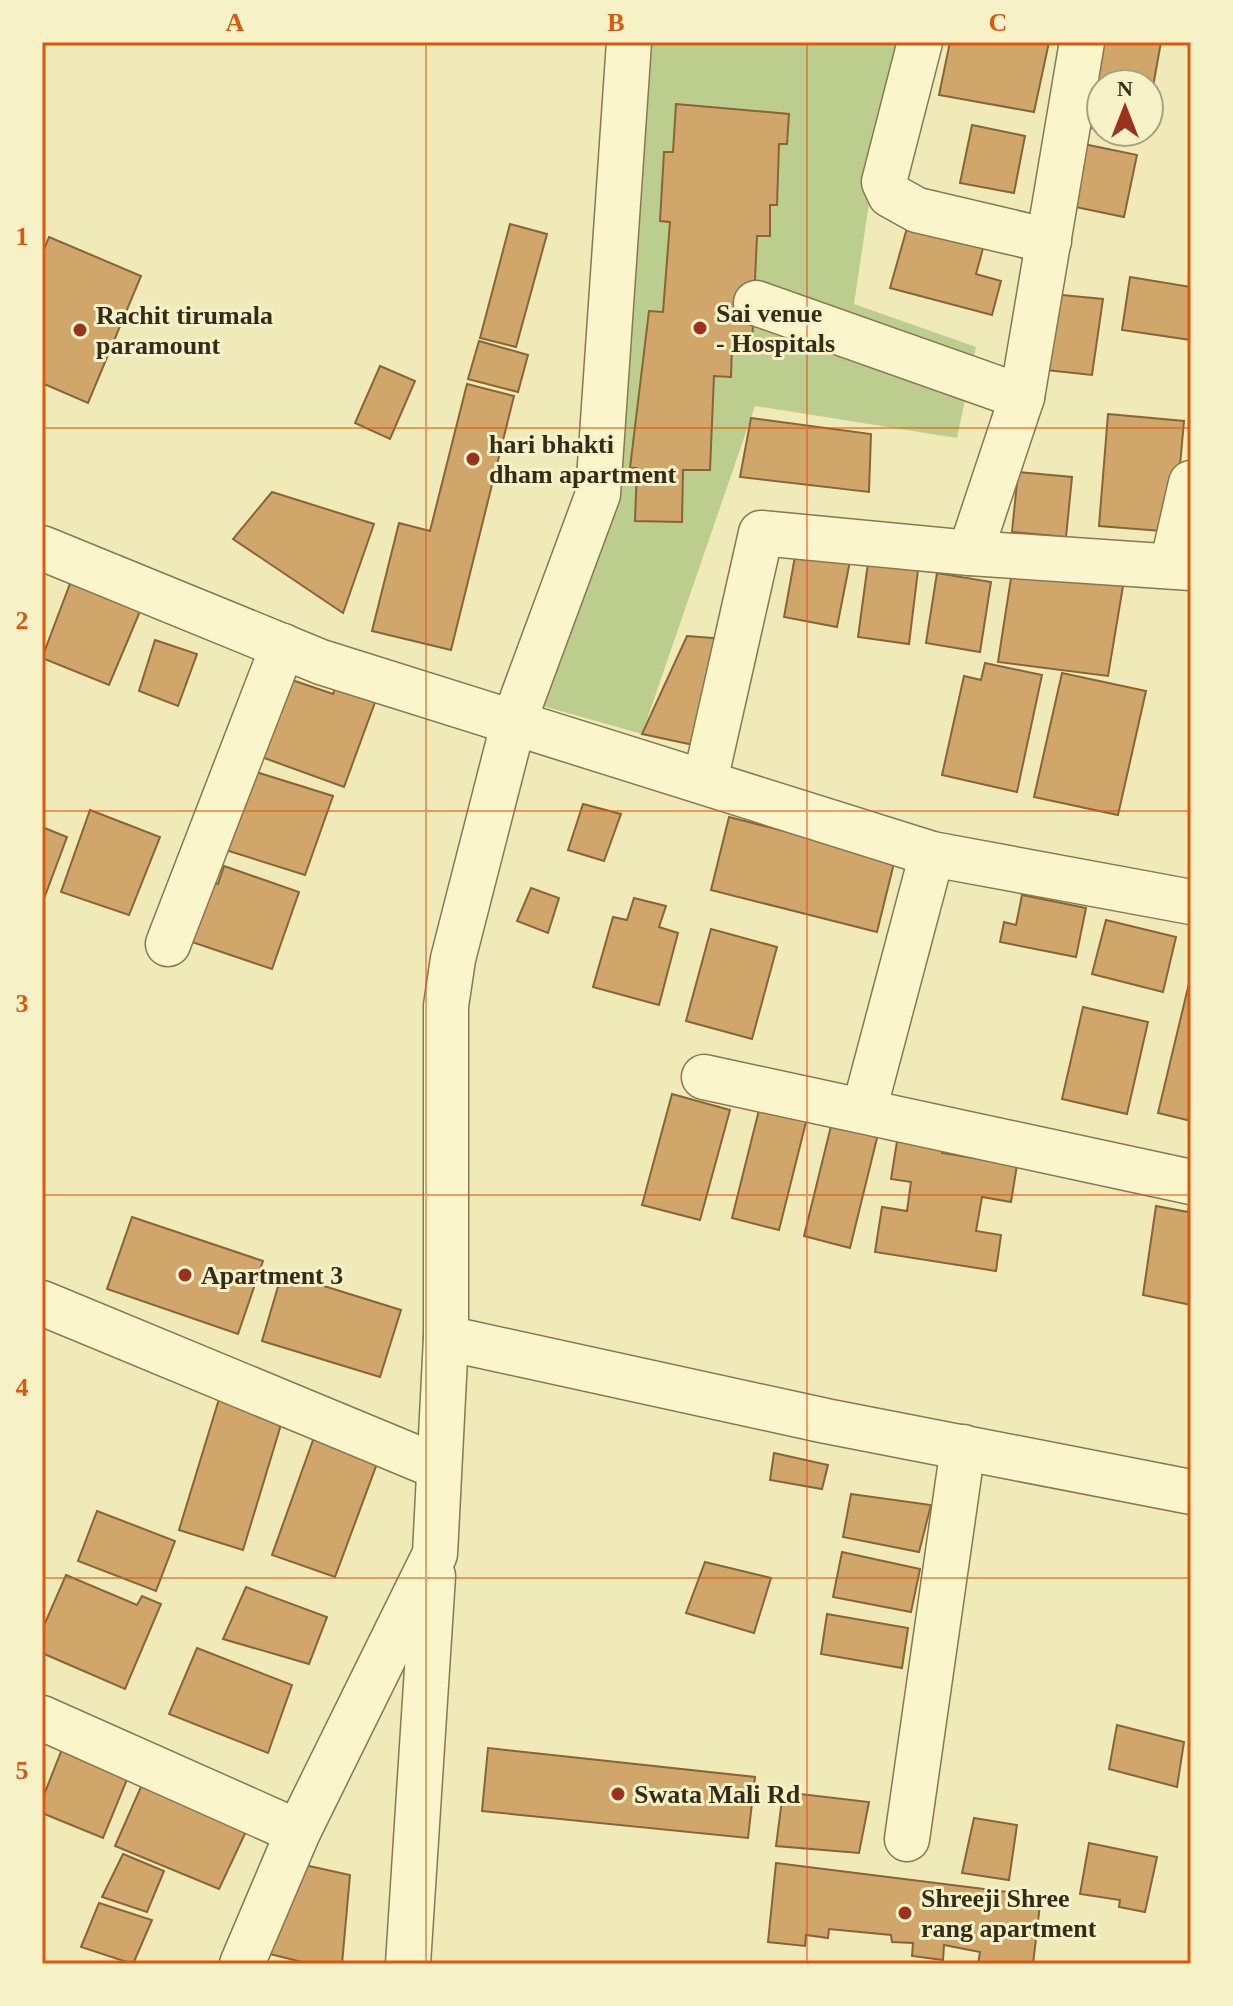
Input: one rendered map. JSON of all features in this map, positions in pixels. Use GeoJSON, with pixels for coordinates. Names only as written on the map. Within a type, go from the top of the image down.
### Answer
{"type":"FeatureCollection","features":[{"type":"Feature","properties":{"kind":"street"},"geometry":{"type":"LineString","coordinates":[[408,1964],[446,1338],[446,1006],[453,959],[514,721],[598,494],[629,42]]}},
{"type":"Feature","properties":{"kind":"street"},"geometry":{"type":"LineString","coordinates":[[920,42],[884,182],[890,195],[917,210],[1049,241]]}},
{"type":"Feature","properties":{"kind":"street"},"geometry":{"type":"LineString","coordinates":[[970,553],[1022,397],[1082,42]]}},
{"type":"Feature","properties":{"kind":"street"},"geometry":{"type":"LineString","coordinates":[[756,303],[1022,397]]}},
{"type":"Feature","properties":{"kind":"street"},"geometry":{"type":"LineString","coordinates":[[705,781],[761,533],[970,553],[1181,567],[1191,483]]}},
{"type":"Feature","properties":{"kind":"street"},"geometry":{"type":"LineString","coordinates":[[42,548],[321,662],[932,854],[1191,902]]}},
{"type":"Feature","properties":{"kind":"street"},"geometry":{"type":"LineString","coordinates":[[168,944],[283,646]]}},
{"type":"Feature","properties":{"kind":"street"},"geometry":{"type":"LineString","coordinates":[[864,1110],[932,854]]}},
{"type":"Feature","properties":{"kind":"street"},"geometry":{"type":"LineString","coordinates":[[704,1077],[1191,1182]]}},
{"type":"Feature","properties":{"kind":"street"},"geometry":{"type":"LineString","coordinates":[[42,1303],[438,1467]]}},
{"type":"Feature","properties":{"kind":"street"},"geometry":{"type":"LineString","coordinates":[[446,1338],[826,1421],[1191,1492]]}},
{"type":"Feature","properties":{"kind":"street"},"geometry":{"type":"LineString","coordinates":[[907,1839],[963,1447]]}},
{"type":"Feature","properties":{"kind":"street"},"geometry":{"type":"LineString","coordinates":[[242,1964],[298,1832],[435,1554]]}},
{"type":"Feature","properties":{"kind":"street"},"geometry":{"type":"LineString","coordinates":[[42,1718],[298,1832]]}},
{"type":"Feature","properties":{"kind":"green space"},"geometry":{"type":"Polygon","coordinates":[[[636,42],[901,42],[884,102],[854,304],[976,347],[957,438],[755,406],[642,734],[543,706],[597,533],[636,42]]]}},
{"type":"Feature","properties":{"kind":"building"},"geometry":{"type":"Polygon","coordinates":[[[950,42],[1049,42],[1034,112],[939,95],[950,42]]]}},
{"type":"Feature","properties":{"kind":"building"},"geometry":{"type":"Polygon","coordinates":[[[1094,42],[1161,42],[1156,68],[1090,68],[1094,42]]]}},
{"type":"Feature","properties":{"kind":"building"},"geometry":{"type":"Polygon","coordinates":[[[1085,96],[1085,127],[1080,126],[1085,96]]]}},
{"type":"Feature","properties":{"kind":"building","name":"Sai venue - Hospitals"},"geometry":{"type":"Polygon","coordinates":[[[676,104],[789,114],[787,144],[779,144],[777,205],[770,205],[770,236],[757,236],[752,346],[732,344],[731,377],[714,376],[710,470],[683,470],[682,522],[635,521],[637,468],[630,468],[649,311],[663,312],[670,222],[660,221],[664,152],[673,152],[676,104]]]}},
{"type":"Feature","properties":{"kind":"building"},"geometry":{"type":"Polygon","coordinates":[[[972,125],[1025,136],[1014,193],[960,183],[972,125]]]}},
{"type":"Feature","properties":{"kind":"building"},"geometry":{"type":"Polygon","coordinates":[[[1079,143],[1085,144],[1085,148],[1103,148],[1137,155],[1124,217],[1066,205],[1079,143]]]}},
{"type":"Feature","properties":{"kind":"building"},"geometry":{"type":"Polygon","coordinates":[[[909,221],[985,241],[976,274],[1001,281],[992,315],[890,288],[909,221]]]}},
{"type":"Feature","properties":{"kind":"building"},"geometry":{"type":"Polygon","coordinates":[[[510,224],[547,234],[516,347],[480,338],[510,224]]]}},
{"type":"Feature","properties":{"kind":"building","name":"Rachit tirumala paramount"},"geometry":{"type":"Polygon","coordinates":[[[49,237],[141,276],[88,403],[42,383],[42,254],[49,237]]]}},
{"type":"Feature","properties":{"kind":"building"},"geometry":{"type":"Polygon","coordinates":[[[1130,277],[1191,287],[1191,340],[1122,330],[1130,277]]]}},
{"type":"Feature","properties":{"kind":"building"},"geometry":{"type":"Polygon","coordinates":[[[1051,294],[1103,299],[1092,375],[1037,369],[1051,294]]]}},
{"type":"Feature","properties":{"kind":"building"},"geometry":{"type":"Polygon","coordinates":[[[479,341],[528,355],[518,392],[468,379],[479,341]]]}},
{"type":"Feature","properties":{"kind":"building"},"geometry":{"type":"Polygon","coordinates":[[[380,366],[415,381],[390,439],[355,423],[380,366]]]}},
{"type":"Feature","properties":{"kind":"building","name":"hari bhakti dham apartment"},"geometry":{"type":"Polygon","coordinates":[[[467,384],[514,396],[451,650],[372,631],[399,523],[430,531],[467,384]]]}},
{"type":"Feature","properties":{"kind":"building"},"geometry":{"type":"Polygon","coordinates":[[[1108,414],[1184,421],[1174,532],[1099,526],[1108,414]]]}},
{"type":"Feature","properties":{"kind":"building"},"geometry":{"type":"Polygon","coordinates":[[[751,418],[871,434],[869,492],[740,477],[751,418]]]}},
{"type":"Feature","properties":{"kind":"building"},"geometry":{"type":"Polygon","coordinates":[[[1018,472],[1072,477],[1066,537],[1012,532],[1018,472]]]}},
{"type":"Feature","properties":{"kind":"building"},"geometry":{"type":"Polygon","coordinates":[[[272,492],[374,524],[343,613],[233,539],[272,492]]]}},
{"type":"Feature","properties":{"kind":"building"},"geometry":{"type":"Polygon","coordinates":[[[796,551],[850,561],[837,627],[784,617],[796,551]]]}},
{"type":"Feature","properties":{"kind":"building"},"geometry":{"type":"Polygon","coordinates":[[[868,563],[918,570],[909,644],[858,637],[868,563]]]}},
{"type":"Feature","properties":{"kind":"building"},"geometry":{"type":"Polygon","coordinates":[[[1013,565],[1124,580],[1108,676],[998,662],[1013,565]]]}},
{"type":"Feature","properties":{"kind":"building"},"geometry":{"type":"Polygon","coordinates":[[[937,573],[991,582],[980,652],[926,643],[937,573]]]}},
{"type":"Feature","properties":{"kind":"building"},"geometry":{"type":"Polygon","coordinates":[[[71,581],[141,609],[109,685],[42,658],[71,581]]]}},
{"type":"Feature","properties":{"kind":"building"},"geometry":{"type":"Polygon","coordinates":[[[687,636],[725,639],[703,747],[642,734],[687,636]]]}},
{"type":"Feature","properties":{"kind":"building"},"geometry":{"type":"Polygon","coordinates":[[[155,640],[197,654],[178,706],[139,691],[155,640]]]}},
{"type":"Feature","properties":{"kind":"building"},"geometry":{"type":"Polygon","coordinates":[[[985,663],[1042,675],[1017,792],[942,775],[964,676],[981,680],[985,663]]]}},
{"type":"Feature","properties":{"kind":"building"},"geometry":{"type":"Polygon","coordinates":[[[1062,673],[1146,691],[1118,815],[1034,797],[1062,673]]]}},
{"type":"Feature","properties":{"kind":"building"},"geometry":{"type":"Polygon","coordinates":[[[338,679],[378,694],[344,787],[245,751],[292,680],[333,694],[338,679]]]}},
{"type":"Feature","properties":{"kind":"building"},"geometry":{"type":"Polygon","coordinates":[[[243,768],[333,796],[305,875],[213,846],[243,768]]]}},
{"type":"Feature","properties":{"kind":"building"},"geometry":{"type":"Polygon","coordinates":[[[583,804],[621,814],[604,861],[568,850],[583,804]]]}},
{"type":"Feature","properties":{"kind":"building"},"geometry":{"type":"Polygon","coordinates":[[[90,810],[160,837],[129,915],[61,892],[90,810]]]}},
{"type":"Feature","properties":{"kind":"building"},"geometry":{"type":"Polygon","coordinates":[[[729,817],[895,859],[877,932],[711,890],[729,817]]]}},
{"type":"Feature","properties":{"kind":"building"},"geometry":{"type":"Polygon","coordinates":[[[42,827],[67,837],[42,904],[42,827]]]}},
{"type":"Feature","properties":{"kind":"building"},"geometry":{"type":"Polygon","coordinates":[[[224,866],[299,892],[272,969],[177,937],[200,879],[218,884],[224,866]]]}},
{"type":"Feature","properties":{"kind":"building"},"geometry":{"type":"Polygon","coordinates":[[[531,888],[559,898],[548,933],[517,921],[531,888]]]}},
{"type":"Feature","properties":{"kind":"building"},"geometry":{"type":"Polygon","coordinates":[[[1022,895],[1086,908],[1076,957],[1000,942],[1004,922],[1016,925],[1022,895]]]}},
{"type":"Feature","properties":{"kind":"building"},"geometry":{"type":"Polygon","coordinates":[[[634,898],[666,906],[659,927],[678,933],[659,1005],[593,987],[613,917],[627,920],[634,898]]]}},
{"type":"Feature","properties":{"kind":"building"},"geometry":{"type":"Polygon","coordinates":[[[1106,920],[1176,937],[1163,992],[1092,974],[1106,920]]]}},
{"type":"Feature","properties":{"kind":"building"},"geometry":{"type":"Polygon","coordinates":[[[711,929],[777,947],[752,1039],[686,1021],[711,929]]]}},
{"type":"Feature","properties":{"kind":"building"},"geometry":{"type":"Polygon","coordinates":[[[1191,975],[1191,1121],[1158,1113],[1191,975]]]}},
{"type":"Feature","properties":{"kind":"building"},"geometry":{"type":"Polygon","coordinates":[[[1083,1007],[1148,1022],[1127,1114],[1062,1099],[1083,1007]]]}},
{"type":"Feature","properties":{"kind":"building"},"geometry":{"type":"Polygon","coordinates":[[[672,1094],[730,1110],[700,1220],[642,1205],[672,1094]]]}},
{"type":"Feature","properties":{"kind":"building"},"geometry":{"type":"Polygon","coordinates":[[[762,1098],[809,1110],[779,1230],[732,1218],[762,1098]]]}},
{"type":"Feature","properties":{"kind":"building"},"geometry":{"type":"Polygon","coordinates":[[[832,1122],[878,1134],[850,1248],[804,1236],[832,1122]]]}},
{"type":"Feature","properties":{"kind":"building"},"geometry":{"type":"Polygon","coordinates":[[[898,1135],[943,1143],[942,1153],[1017,1165],[1011,1202],[982,1197],[976,1231],[1001,1235],[996,1271],[875,1252],[882,1207],[907,1211],[911,1182],[891,1179],[898,1135]]]}},
{"type":"Feature","properties":{"kind":"building"},"geometry":{"type":"Polygon","coordinates":[[[1191,1195],[1191,1305],[1143,1295],[1156,1206],[1188,1212],[1191,1195]]]}},
{"type":"Feature","properties":{"kind":"building","name":"Apartment 3"},"geometry":{"type":"Polygon","coordinates":[[[132,1217],[263,1261],[238,1334],[107,1289],[132,1217]]]}},
{"type":"Feature","properties":{"kind":"building","name":"Apartment 3"},"geometry":{"type":"Polygon","coordinates":[[[282,1273],[401,1310],[380,1377],[262,1341],[282,1273]]]}},
{"type":"Feature","properties":{"kind":"building"},"geometry":{"type":"Polygon","coordinates":[[[219,1399],[283,1418],[243,1550],[179,1530],[219,1399]]]}},
{"type":"Feature","properties":{"kind":"building"},"geometry":{"type":"Polygon","coordinates":[[[318,1426],[382,1450],[335,1577],[272,1555],[318,1426]]]}},
{"type":"Feature","properties":{"kind":"building"},"geometry":{"type":"Polygon","coordinates":[[[774,1453],[828,1465],[822,1489],[770,1480],[774,1453]]]}},
{"type":"Feature","properties":{"kind":"building"},"geometry":{"type":"Polygon","coordinates":[[[851,1494],[931,1505],[919,1552],[843,1537],[851,1494]]]}},
{"type":"Feature","properties":{"kind":"building"},"geometry":{"type":"Polygon","coordinates":[[[97,1511],[175,1541],[156,1591],[78,1561],[97,1511]]]}},
{"type":"Feature","properties":{"kind":"building"},"geometry":{"type":"Polygon","coordinates":[[[842,1552],[920,1569],[911,1612],[833,1597],[842,1552]]]}},
{"type":"Feature","properties":{"kind":"building"},"geometry":{"type":"Polygon","coordinates":[[[705,1562],[771,1578],[754,1633],[686,1613],[705,1562]]]}},
{"type":"Feature","properties":{"kind":"building"},"geometry":{"type":"Polygon","coordinates":[[[66,1575],[137,1605],[142,1596],[161,1604],[125,1689],[42,1653],[42,1630],[66,1575]]]}},
{"type":"Feature","properties":{"kind":"building"},"geometry":{"type":"Polygon","coordinates":[[[246,1587],[327,1617],[309,1664],[223,1639],[246,1587]]]}},
{"type":"Feature","properties":{"kind":"building"},"geometry":{"type":"Polygon","coordinates":[[[827,1614],[908,1628],[902,1668],[821,1654],[827,1614]]]}},
{"type":"Feature","properties":{"kind":"building"},"geometry":{"type":"Polygon","coordinates":[[[197,1648],[292,1685],[268,1753],[169,1714],[197,1648]]]}},
{"type":"Feature","properties":{"kind":"building"},"geometry":{"type":"Polygon","coordinates":[[[1117,1725],[1184,1742],[1177,1787],[1109,1769],[1117,1725]]]}},
{"type":"Feature","properties":{"kind":"building"},"geometry":{"type":"Polygon","coordinates":[[[64,1744],[130,1772],[103,1838],[42,1813],[42,1800],[64,1744]]]}},
{"type":"Feature","properties":{"kind":"building","name":"Swata Mali Rd"},"geometry":{"type":"Polygon","coordinates":[[[488,1748],[755,1777],[748,1838],[482,1811],[488,1748]]]}},
{"type":"Feature","properties":{"kind":"building"},"geometry":{"type":"Polygon","coordinates":[[[144,1780],[249,1825],[219,1889],[115,1846],[144,1780]]]}},
{"type":"Feature","properties":{"kind":"building"},"geometry":{"type":"Polygon","coordinates":[[[783,1792],[869,1802],[859,1853],[776,1846],[783,1792]]]}},
{"type":"Feature","properties":{"kind":"building"},"geometry":{"type":"Polygon","coordinates":[[[974,1818],[1017,1825],[1009,1880],[962,1873],[974,1818]]]}},
{"type":"Feature","properties":{"kind":"building"},"geometry":{"type":"Polygon","coordinates":[[[1089,1843],[1157,1857],[1145,1912],[1119,1907],[1120,1900],[1080,1894],[1089,1843]]]}},
{"type":"Feature","properties":{"kind":"building"},"geometry":{"type":"Polygon","coordinates":[[[123,1854],[164,1871],[147,1912],[102,1897],[123,1854]]]}},
{"type":"Feature","properties":{"kind":"building","name":"Shreeji Shree rang apartment"},"geometry":{"type":"Polygon","coordinates":[[[776,1863],[1041,1896],[1033,1964],[978,1964],[980,1952],[944,1945],[943,1960],[912,1956],[913,1943],[892,1942],[891,1935],[829,1929],[828,1938],[806,1935],[805,1946],[768,1942],[776,1863]]]}},
{"type":"Feature","properties":{"kind":"building"},"geometry":{"type":"Polygon","coordinates":[[[300,1864],[350,1875],[342,1964],[310,1964],[262,1952],[300,1864]]]}},
{"type":"Feature","properties":{"kind":"building"},"geometry":{"type":"Polygon","coordinates":[[[99,1903],[152,1920],[133,1964],[81,1947],[99,1903]]]}},
{"type":"Feature","properties":{"kind":"place","name":"Sai venue - Hospitals"},"geometry":{"type":"Point","coordinates":[700,328]}},
{"type":"Feature","properties":{"kind":"place","name":"Rachit tirumala paramount"},"geometry":{"type":"Point","coordinates":[80,330]}},
{"type":"Feature","properties":{"kind":"place","name":"hari bhakti dham apartment"},"geometry":{"type":"Point","coordinates":[473,459]}},
{"type":"Feature","properties":{"kind":"place","name":"Apartment 3"},"geometry":{"type":"Point","coordinates":[185,1275]}},
{"type":"Feature","properties":{"kind":"place","name":"Swata Mali Rd"},"geometry":{"type":"Point","coordinates":[618,1794]}},
{"type":"Feature","properties":{"kind":"place","name":"Shreeji Shree rang apartment"},"geometry":{"type":"Point","coordinates":[905,1913]}}]}
